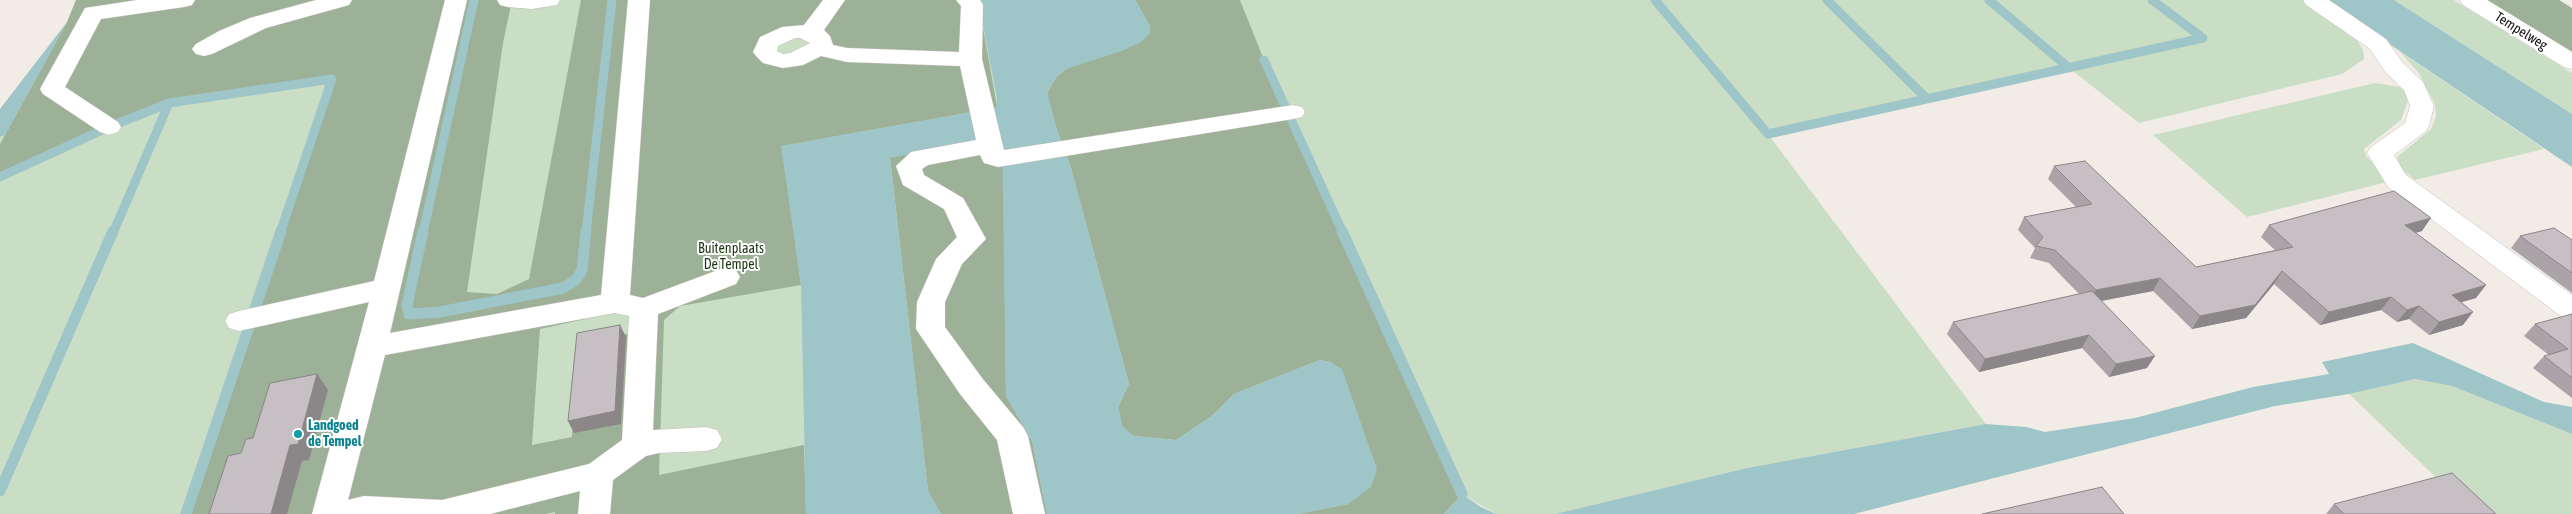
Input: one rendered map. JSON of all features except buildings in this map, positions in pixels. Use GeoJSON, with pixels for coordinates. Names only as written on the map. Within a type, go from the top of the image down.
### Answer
{"type":"FeatureCollection","features":[{"type":"Feature","properties":{"kind":"street"},"geometry":{"type":"LineString","coordinates":[[109,127],[52,89],[100,6],[184,0]]}},
{"type":"Feature","properties":{"kind":"street"},"geometry":{"type":"LineString","coordinates":[[204,49],[258,23],[341,0]]}},
{"type":"Feature","properties":{"kind":"street"},"geometry":{"type":"LineString","coordinates":[[328,514],[372,347],[456,0]]}},
{"type":"Feature","properties":{"kind":"street"},"geometry":{"type":"LineString","coordinates":[[508,0],[532,2],[549,0]]}},
{"type":"Feature","properties":{"kind":"street"},"geometry":{"type":"LineString","coordinates":[[637,446],[629,305],[638,0]]}},
{"type":"Feature","properties":{"kind":"street"},"geometry":{"type":"LineString","coordinates":[[834,0],[814,40],[847,54],[970,58]]}},
{"type":"Feature","properties":{"kind":"street"},"geometry":{"type":"LineString","coordinates":[[967,0],[972,5],[970,58],[993,148]]}},
{"type":"Feature","properties":{"kind":"street"},"geometry":{"type":"LineString","coordinates":[[2314,0],[2378,44],[2394,68],[2415,87],[2422,106],[2417,126],[2380,153],[2396,180],[2572,310]]}},
{"type":"Feature","properties":{"kind":"street","name":"Tempelweg"},"geometry":{"type":"LineString","coordinates":[[2471,0],[2572,62]]}},
{"type":"Feature","properties":{"kind":"street"},"geometry":{"type":"LineString","coordinates":[[1029,514],[1012,436],[971,386],[930,329],[931,302],[950,259],[969,244],[972,239],[954,204],[912,179],[909,166],[920,158],[1293,112]]}},
{"type":"Feature","properties":{"kind":"street"},"geometry":{"type":"LineString","coordinates":[[372,347],[629,305],[726,276]]}},
{"type":"Feature","properties":{"kind":"street"},"geometry":{"type":"LineString","coordinates":[[252,318],[386,288]]}},
{"type":"Feature","properties":{"kind":"street"},"geometry":{"type":"LineString","coordinates":[[346,514],[364,510],[442,513],[598,474],[637,446],[658,441],[706,439]]}},
{"type":"Feature","properties":{"kind":"street"},"geometry":{"type":"LineString","coordinates":[[594,514],[598,474]]}},
{"type":"Feature","properties":{"kind":"green space","name":"Buitenplaats De Tempel"},"geometry":{"type":"Polygon","coordinates":[[[76,0],[978,0],[997,99],[1263,60],[1240,0],[2304,0],[2357,40],[2363,50],[2364,59],[2342,74],[2139,123],[2069,68],[1768,134],[1986,424],[1747,468],[1555,514],[1496,514],[1462,494],[1444,514],[0,514],[0,137],[5,135],[67,22],[76,0]]]}},
{"type":"Feature","properties":{"kind":"green space"},"geometry":{"type":"Polygon","coordinates":[[[76,0],[512,0],[503,43],[467,292],[497,294],[529,279],[581,0],[978,0],[997,106],[782,146],[801,285],[680,306],[664,320],[659,475],[804,445],[806,514],[555,514],[555,512],[546,514],[186,514],[332,79],[169,103],[109,127],[0,177],[0,144],[67,22],[76,0]],[[799,34],[788,35],[772,52],[788,58],[814,45],[799,34]],[[617,312],[540,329],[532,445],[572,437],[576,343],[632,333],[632,315],[617,312]]]}},
{"type":"Feature","properties":{"kind":"green space"},"geometry":{"type":"Polygon","coordinates":[[[1135,0],[1240,0],[1264,60],[1462,494],[1444,514],[1297,514],[1348,504],[1342,370],[1330,362],[1320,360],[1234,394],[1213,415],[1176,440],[1133,436],[1122,426],[1118,407],[1129,384],[1071,168],[1057,130],[1047,93],[1056,77],[1066,69],[1150,27],[1135,0]]]}},
{"type":"Feature","properties":{"kind":"green space"},"geometry":{"type":"Polygon","coordinates":[[[2394,0],[2454,0],[2572,73],[2572,114],[2394,0]]]}},
{"type":"Feature","properties":{"kind":"green space"},"geometry":{"type":"Polygon","coordinates":[[[2487,0],[2559,0],[2572,8],[2572,52],[2487,0]]]}},
{"type":"Feature","properties":{"kind":"green space"},"geometry":{"type":"Polygon","coordinates":[[[2399,51],[2544,149],[2415,180],[2401,169],[2397,157],[2431,129],[2436,117],[2435,104],[2418,72],[2399,51]]]}},
{"type":"Feature","properties":{"kind":"green space"},"geometry":{"type":"Polygon","coordinates":[[[2375,83],[2400,87],[2406,93],[2408,101],[2401,120],[2364,149],[2366,156],[2391,181],[2247,217],[2153,135],[2375,83]]]}},
{"type":"Feature","properties":{"kind":"green space"},"geometry":{"type":"Polygon","coordinates":[[[1003,136],[1006,396],[1032,441],[1047,514],[941,514],[928,491],[890,157],[1003,136]]]}},
{"type":"Feature","properties":{"kind":"green space"},"geometry":{"type":"Polygon","coordinates":[[[2415,379],[2452,386],[2572,434],[2572,514],[2474,514],[2349,394],[2415,379]]]}},
{"type":"Feature","properties":{"kind":"water"},"geometry":{"type":"Polygon","coordinates":[[[978,0],[1135,0],[1150,27],[1150,34],[1141,42],[1122,51],[1066,69],[1056,77],[1047,93],[1057,130],[1071,168],[1129,384],[1118,407],[1122,426],[1134,436],[1176,440],[1213,415],[1234,394],[1320,360],[1330,362],[1342,369],[1377,469],[1371,487],[1348,504],[1297,514],[1047,514],[1032,441],[1006,396],[1002,136],[890,158],[928,491],[941,514],[806,514],[801,285],[781,146],[997,106],[978,0]]]}},
{"type":"Feature","properties":{"kind":"water"},"geometry":{"type":"Polygon","coordinates":[[[2324,0],[2394,0],[2572,114],[2572,167],[2324,0]]]}},
{"type":"Feature","properties":{"kind":"water"},"geometry":{"type":"Polygon","coordinates":[[[67,22],[5,135],[0,137],[0,109],[67,22]]]}},
{"type":"Feature","properties":{"kind":"water"},"geometry":{"type":"Polygon","coordinates":[[[2413,343],[2544,402],[2572,407],[2572,434],[2452,386],[2415,379],[2349,394],[2275,406],[1854,514],[1555,514],[1747,468],[1986,424],[2026,427],[2045,432],[2135,418],[2253,387],[2329,374],[2322,362],[2413,343]]]}},
{"type":"Feature","properties":{"kind":"water"},"geometry":{"type":"Polygon","coordinates":[[[1462,494],[1481,507],[1496,514],[1444,514],[1462,494]]]}},
{"type":"Feature","properties":{"kind":"waterway"},"geometry":{"type":"LineString","coordinates":[[423,233],[474,0]]}},
{"type":"Feature","properties":{"kind":"waterway"},"geometry":{"type":"LineString","coordinates":[[586,233],[612,0]]}},
{"type":"Feature","properties":{"kind":"waterway"},"geometry":{"type":"LineString","coordinates":[[1655,0],[1768,134],[1927,99]]}},
{"type":"Feature","properties":{"kind":"waterway"},"geometry":{"type":"LineString","coordinates":[[1827,0],[1927,99]]}},
{"type":"Feature","properties":{"kind":"waterway"},"geometry":{"type":"LineString","coordinates":[[1989,0],[2069,68]]}},
{"type":"Feature","properties":{"kind":"waterway"},"geometry":{"type":"LineString","coordinates":[[2069,68],[2203,38],[2152,0]]}},
{"type":"Feature","properties":{"kind":"waterway"},"geometry":{"type":"LineString","coordinates":[[1264,60],[1343,233]]}},
{"type":"Feature","properties":{"kind":"waterway"},"geometry":{"type":"LineString","coordinates":[[1927,99],[2069,68]]}},
{"type":"Feature","properties":{"kind":"waterway"},"geometry":{"type":"LineString","coordinates":[[169,103],[332,79],[280,233]]}},
{"type":"Feature","properties":{"kind":"waterway"},"geometry":{"type":"LineString","coordinates":[[0,177],[109,127],[169,103]]}},
{"type":"Feature","properties":{"kind":"waterway"},"geometry":{"type":"LineString","coordinates":[[113,233],[169,103]]}},
{"type":"Feature","properties":{"kind":"waterway"},"geometry":{"type":"LineString","coordinates":[[0,491],[113,231]]}},
{"type":"Feature","properties":{"kind":"waterway"},"geometry":{"type":"LineString","coordinates":[[186,514],[281,231]]}},
{"type":"Feature","properties":{"kind":"waterway"},"geometry":{"type":"LineString","coordinates":[[423,231],[407,305],[409,314],[440,312],[563,288],[576,280],[582,270],[586,231]]}},
{"type":"Feature","properties":{"kind":"waterway"},"geometry":{"type":"LineString","coordinates":[[1342,231],[1462,494]]}},
{"type":"Feature","properties":{"kind":"place","name":"Landgoed de Tempel"},"geometry":{"type":"Point","coordinates":[298,434]}}]}
